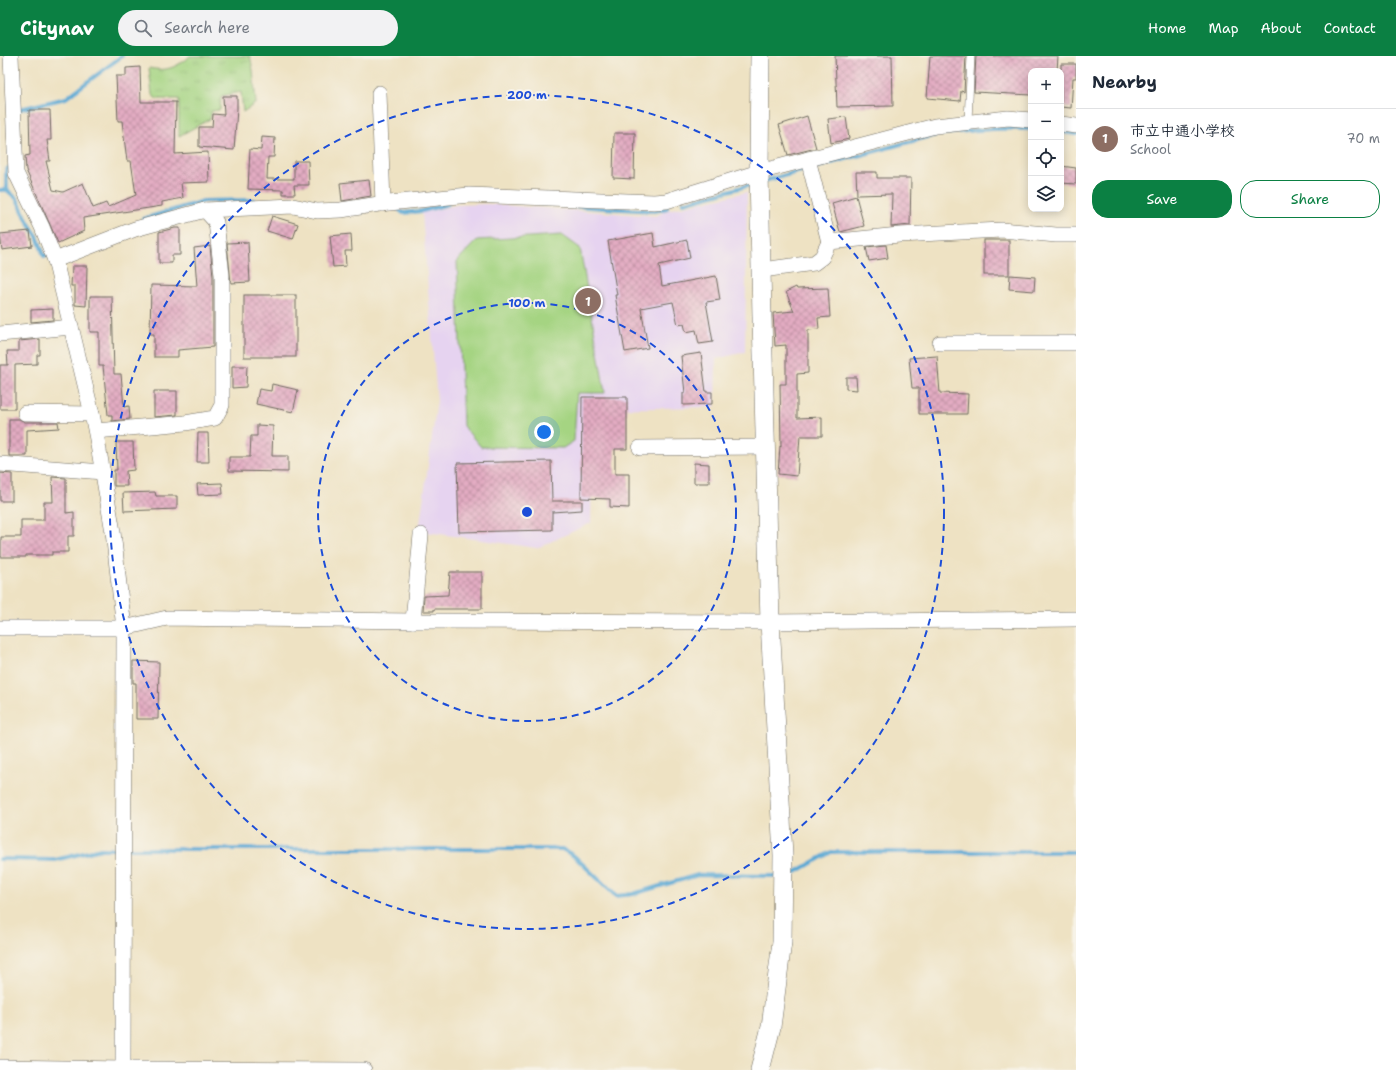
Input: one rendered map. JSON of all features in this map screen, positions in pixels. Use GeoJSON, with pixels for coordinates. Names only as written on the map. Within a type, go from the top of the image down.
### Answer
{"type":"FeatureCollection","features":[{"type":"Feature","properties":{"kind":"street"},"geometry":{"type":"LineString","coordinates":[[11,56],[16,173],[42,227],[54,260],[92,414],[113,532],[124,628],[123,1069]]}},
{"type":"Feature","properties":{"kind":"street"},"geometry":{"type":"LineString","coordinates":[[760,56],[762,318],[770,622],[783,855],[782,942],[772,1027],[760,1070]]}},
{"type":"Feature","properties":{"kind":"street"},"geometry":{"type":"LineString","coordinates":[[379,93],[383,204]]}},
{"type":"Feature","properties":{"kind":"street"},"geometry":{"type":"LineString","coordinates":[[54,260],[135,229],[205,210],[293,206],[317,211],[341,210],[470,195],[654,202],[666,201],[760,172],[935,126],[968,121],[1008,118],[1028,120]]}},
{"type":"Feature","properties":{"kind":"street"},"geometry":{"type":"LineString","coordinates":[[1064,124],[1076,126]]}},
{"type":"Feature","properties":{"kind":"street"},"geometry":{"type":"LineString","coordinates":[[762,270],[814,263],[822,257],[829,242],[808,159]]}},
{"type":"Feature","properties":{"kind":"street"},"geometry":{"type":"LineString","coordinates":[[96,431],[185,423],[215,418],[222,405],[222,275],[216,222],[205,210]]}},
{"type":"Feature","properties":{"kind":"street"},"geometry":{"type":"LineString","coordinates":[[829,242],[898,235],[1002,230],[1076,236]]}},
{"type":"Feature","properties":{"kind":"street"},"geometry":{"type":"LineString","coordinates":[[0,334],[71,327]]}},
{"type":"Feature","properties":{"kind":"street"},"geometry":{"type":"LineString","coordinates":[[940,343],[1076,343]]}},
{"type":"Feature","properties":{"kind":"street"},"geometry":{"type":"LineString","coordinates":[[25,413],[92,414]]}},
{"type":"Feature","properties":{"kind":"street"},"geometry":{"type":"LineString","coordinates":[[640,448],[765,447]]}},
{"type":"Feature","properties":{"kind":"street"},"geometry":{"type":"LineString","coordinates":[[0,464],[103,472]]}},
{"type":"Feature","properties":{"kind":"street"},"geometry":{"type":"LineString","coordinates":[[413,621],[421,535]]}},
{"type":"Feature","properties":{"kind":"street"},"geometry":{"type":"LineString","coordinates":[[0,628],[124,628],[167,618],[413,621],[770,622],[1076,619]]}},
{"type":"Feature","properties":{"kind":"street"},"geometry":{"type":"LineString","coordinates":[[0,1067],[364,1070]]}},
{"type":"Feature","properties":{"kind":"lane"},"geometry":{"type":"LineString","coordinates":[[968,121],[971,56]]}},
{"type":"Feature","properties":{"kind":"shaded area"},"geometry":{"type":"Polygon","coordinates":[[[747,192],[745,352],[716,359],[715,407],[593,409],[591,523],[537,548],[419,531],[437,401],[422,213],[457,205],[488,204],[656,216],[668,210],[747,192]]]}},
{"type":"Feature","properties":{"kind":"green space"},"geometry":{"type":"Polygon","coordinates":[[[190,56],[250,56],[253,70],[256,103],[243,112],[241,92],[221,96],[220,110],[212,111],[210,119],[179,136],[179,99],[157,99],[152,95],[149,68],[171,68],[190,56]]]}},
{"type":"Feature","properties":{"kind":"green space"},"geometry":{"type":"Polygon","coordinates":[[[562,235],[580,248],[605,393],[577,393],[574,441],[563,448],[481,447],[463,426],[457,261],[477,240],[562,235]]]}},
{"type":"Feature","properties":{"kind":"building"},"geometry":{"type":"Polygon","coordinates":[[[835,56],[892,56],[893,106],[837,107],[835,56]]]}},
{"type":"Feature","properties":{"kind":"building"},"geometry":{"type":"Polygon","coordinates":[[[930,56],[966,56],[964,92],[961,91],[960,101],[927,98],[930,56]]]}},
{"type":"Feature","properties":{"kind":"building"},"geometry":{"type":"Polygon","coordinates":[[[976,56],[1058,56],[1057,68],[1028,68],[1028,95],[974,92],[976,56]]]}},
{"type":"Feature","properties":{"kind":"building"},"geometry":{"type":"Polygon","coordinates":[[[1061,64],[1076,64],[1076,78],[1073,78],[1071,108],[1064,107],[1064,68],[1061,68],[1061,64]]]}},
{"type":"Feature","properties":{"kind":"building"},"geometry":{"type":"Polygon","coordinates":[[[140,67],[141,102],[176,102],[175,154],[208,152],[209,182],[181,183],[183,198],[162,202],[162,206],[83,218],[84,231],[58,243],[26,170],[25,156],[30,155],[29,110],[50,110],[51,140],[47,140],[50,161],[46,161],[53,190],[63,192],[83,183],[93,208],[106,203],[108,207],[136,195],[131,161],[127,161],[122,121],[118,121],[116,76],[126,76],[126,68],[140,67]]]}},
{"type":"Feature","properties":{"kind":"building"},"geometry":{"type":"Polygon","coordinates":[[[223,96],[237,96],[234,150],[199,147],[199,127],[212,127],[213,114],[224,115],[223,96]]]}},
{"type":"Feature","properties":{"kind":"building"},"geometry":{"type":"Polygon","coordinates":[[[807,116],[816,148],[788,155],[779,125],[807,116]]]}},
{"type":"Feature","properties":{"kind":"building"},"geometry":{"type":"Polygon","coordinates":[[[846,117],[849,139],[831,143],[828,119],[846,117]]]}},
{"type":"Feature","properties":{"kind":"building"},"geometry":{"type":"Polygon","coordinates":[[[614,133],[635,133],[634,179],[613,178],[614,133]]]}},
{"type":"Feature","properties":{"kind":"building"},"geometry":{"type":"Polygon","coordinates":[[[262,137],[275,138],[274,157],[268,157],[267,179],[294,179],[294,161],[308,161],[309,185],[294,185],[295,194],[283,194],[283,190],[248,189],[250,149],[261,150],[262,137]]]}},
{"type":"Feature","properties":{"kind":"building"},"geometry":{"type":"Polygon","coordinates":[[[1064,166],[1076,168],[1076,184],[1064,183],[1064,166]]]}},
{"type":"Feature","properties":{"kind":"building"},"geometry":{"type":"Polygon","coordinates":[[[856,172],[877,172],[877,178],[911,178],[910,225],[891,227],[892,194],[857,195],[856,172]]]}},
{"type":"Feature","properties":{"kind":"building"},"geometry":{"type":"Polygon","coordinates":[[[369,180],[371,196],[342,201],[340,183],[369,180]]]}},
{"type":"Feature","properties":{"kind":"building"},"geometry":{"type":"Polygon","coordinates":[[[856,196],[864,226],[840,232],[832,203],[856,196]]]}},
{"type":"Feature","properties":{"kind":"building"},"geometry":{"type":"Polygon","coordinates":[[[272,216],[298,224],[293,239],[267,231],[272,216]]]}},
{"type":"Feature","properties":{"kind":"building"},"geometry":{"type":"Polygon","coordinates":[[[180,228],[180,255],[172,255],[172,263],[159,263],[159,232],[180,228]]]}},
{"type":"Feature","properties":{"kind":"building"},"geometry":{"type":"Polygon","coordinates":[[[30,231],[32,246],[2,250],[0,234],[30,231]]]}},
{"type":"Feature","properties":{"kind":"building"},"geometry":{"type":"Polygon","coordinates":[[[653,233],[655,247],[687,240],[690,258],[659,265],[662,286],[716,276],[720,300],[706,302],[713,342],[699,344],[696,330],[686,332],[684,324],[678,325],[673,302],[641,308],[648,348],[625,352],[615,295],[617,295],[608,241],[653,233]]]}},
{"type":"Feature","properties":{"kind":"building"},"geometry":{"type":"Polygon","coordinates":[[[351,234],[352,251],[345,251],[346,266],[333,267],[330,236],[351,234]]]}},
{"type":"Feature","properties":{"kind":"building"},"geometry":{"type":"Polygon","coordinates":[[[984,240],[1009,240],[1009,275],[984,275],[984,240]]]}},
{"type":"Feature","properties":{"kind":"building"},"geometry":{"type":"Polygon","coordinates":[[[248,242],[250,282],[231,283],[227,243],[248,242]]]}},
{"type":"Feature","properties":{"kind":"building"},"geometry":{"type":"Polygon","coordinates":[[[886,245],[888,258],[869,261],[866,247],[886,245]]]}},
{"type":"Feature","properties":{"kind":"building"},"geometry":{"type":"Polygon","coordinates":[[[210,246],[213,276],[213,347],[178,350],[178,357],[154,357],[154,334],[150,334],[151,285],[197,286],[194,248],[210,246]]]}},
{"type":"Feature","properties":{"kind":"building"},"geometry":{"type":"Polygon","coordinates":[[[72,266],[87,266],[86,306],[75,305],[75,286],[71,286],[72,266]]]}},
{"type":"Feature","properties":{"kind":"building"},"geometry":{"type":"Polygon","coordinates":[[[1010,275],[1035,277],[1034,291],[1009,289],[1010,275]]]}},
{"type":"Feature","properties":{"kind":"building"},"geometry":{"type":"Polygon","coordinates":[[[796,287],[797,289],[828,288],[830,317],[818,318],[819,329],[808,330],[808,373],[797,374],[797,418],[822,417],[822,436],[800,436],[797,476],[778,474],[780,446],[781,447],[780,384],[786,384],[786,345],[775,346],[773,313],[794,311],[786,292],[796,287]]]}},
{"type":"Feature","properties":{"kind":"building"},"geometry":{"type":"Polygon","coordinates":[[[244,295],[296,295],[296,357],[244,357],[244,295]]]}},
{"type":"Feature","properties":{"kind":"building"},"geometry":{"type":"Polygon","coordinates":[[[90,296],[112,296],[114,374],[121,374],[124,407],[129,406],[130,419],[112,421],[112,415],[108,415],[103,366],[99,366],[99,332],[90,332],[90,296]]]}},
{"type":"Feature","properties":{"kind":"building"},"geometry":{"type":"Polygon","coordinates":[[[53,309],[53,320],[31,322],[31,310],[53,309]]]}},
{"type":"Feature","properties":{"kind":"building"},"geometry":{"type":"Polygon","coordinates":[[[40,339],[40,355],[37,355],[37,364],[15,365],[15,409],[0,409],[0,365],[8,365],[7,351],[19,351],[19,341],[40,339]]]}},
{"type":"Feature","properties":{"kind":"building"},"geometry":{"type":"Polygon","coordinates":[[[701,353],[706,392],[712,392],[712,404],[683,405],[683,393],[685,393],[681,356],[701,353]]]}},
{"type":"Feature","properties":{"kind":"building"},"geometry":{"type":"Polygon","coordinates":[[[937,356],[940,393],[968,394],[967,414],[919,414],[919,388],[912,388],[909,358],[937,356]]]}},
{"type":"Feature","properties":{"kind":"building"},"geometry":{"type":"Polygon","coordinates":[[[232,366],[247,366],[246,387],[232,388],[232,366]]]}},
{"type":"Feature","properties":{"kind":"building"},"geometry":{"type":"Polygon","coordinates":[[[846,377],[856,377],[857,390],[846,389],[846,377]]]}},
{"type":"Feature","properties":{"kind":"building"},"geometry":{"type":"Polygon","coordinates":[[[272,384],[298,390],[293,412],[256,404],[259,389],[271,391],[272,384]]]}},
{"type":"Feature","properties":{"kind":"building"},"geometry":{"type":"Polygon","coordinates":[[[154,391],[177,391],[177,415],[154,417],[154,391]]]}},
{"type":"Feature","properties":{"kind":"building"},"geometry":{"type":"Polygon","coordinates":[[[582,397],[627,397],[627,449],[615,449],[615,474],[629,474],[629,508],[610,507],[610,499],[581,498],[582,397]]]}},
{"type":"Feature","properties":{"kind":"building"},"geometry":{"type":"Polygon","coordinates":[[[9,419],[19,419],[25,422],[58,422],[59,428],[27,430],[27,456],[9,456],[9,419]]]}},
{"type":"Feature","properties":{"kind":"building"},"geometry":{"type":"Polygon","coordinates":[[[257,425],[273,426],[272,456],[288,456],[288,472],[229,471],[229,457],[250,457],[251,436],[257,436],[257,425]]]}},
{"type":"Feature","properties":{"kind":"building"},"geometry":{"type":"Polygon","coordinates":[[[198,433],[208,433],[209,462],[197,462],[198,433]]]}},
{"type":"Feature","properties":{"kind":"building"},"geometry":{"type":"Polygon","coordinates":[[[116,442],[133,442],[134,470],[126,471],[127,486],[114,486],[114,470],[117,470],[116,442]]]}},
{"type":"Feature","properties":{"kind":"building"},"geometry":{"type":"Polygon","coordinates":[[[551,461],[552,501],[582,501],[582,510],[552,512],[552,530],[459,532],[457,463],[551,461]]]}},
{"type":"Feature","properties":{"kind":"building"},"geometry":{"type":"Polygon","coordinates":[[[694,463],[709,464],[709,483],[694,483],[694,463]]]}},
{"type":"Feature","properties":{"kind":"building"},"geometry":{"type":"Polygon","coordinates":[[[0,473],[12,474],[12,501],[0,501],[0,473]]]}},
{"type":"Feature","properties":{"kind":"building"},"geometry":{"type":"Polygon","coordinates":[[[52,477],[66,478],[66,513],[74,512],[74,536],[68,536],[68,552],[52,552],[52,555],[26,555],[26,557],[1,557],[1,537],[21,537],[21,520],[44,520],[44,502],[53,502],[52,477]]]}},
{"type":"Feature","properties":{"kind":"building"},"geometry":{"type":"Polygon","coordinates":[[[222,483],[223,494],[198,495],[197,484],[222,483]]]}},
{"type":"Feature","properties":{"kind":"building"},"geometry":{"type":"Polygon","coordinates":[[[155,492],[156,496],[177,496],[177,509],[124,511],[123,493],[155,492]]]}},
{"type":"Feature","properties":{"kind":"building"},"geometry":{"type":"Polygon","coordinates":[[[450,572],[482,572],[482,609],[434,609],[434,611],[423,611],[424,596],[448,595],[450,572]]]}},
{"type":"Feature","properties":{"kind":"building"},"geometry":{"type":"Polygon","coordinates":[[[133,661],[159,662],[158,719],[136,719],[136,683],[133,683],[133,661]]]}},
{"type":"Feature","properties":{"kind":"waterway"},"geometry":{"type":"LineString","coordinates":[[16,110],[66,98],[122,56]]}},
{"type":"Feature","properties":{"kind":"waterway"},"geometry":{"type":"LineString","coordinates":[[764,181],[939,134],[985,129],[1028,129]]}},
{"type":"Feature","properties":{"kind":"waterway"},"geometry":{"type":"LineString","coordinates":[[1064,132],[1076,134]]}},
{"type":"Feature","properties":{"kind":"waterway"},"geometry":{"type":"LineString","coordinates":[[0,190],[7,190],[6,170],[10,167]]}},
{"type":"Feature","properties":{"kind":"waterway"},"geometry":{"type":"LineString","coordinates":[[683,203],[754,184]]}},
{"type":"Feature","properties":{"kind":"waterway"},"geometry":{"type":"LineString","coordinates":[[7,190],[17,199],[28,222],[37,236],[44,256],[49,255]]}},
{"type":"Feature","properties":{"kind":"waterway"},"geometry":{"type":"LineString","coordinates":[[143,219],[204,201],[253,200]]}},
{"type":"Feature","properties":{"kind":"waterway"},"geometry":{"type":"LineString","coordinates":[[396,207],[403,213],[422,211],[448,204]]}},
{"type":"Feature","properties":{"kind":"waterway"},"geometry":{"type":"LineString","coordinates":[[572,206],[655,211],[667,208]]}},
{"type":"Feature","properties":{"kind":"waterway"},"geometry":{"type":"LineString","coordinates":[[0,859],[55,860],[101,849],[562,849],[574,856],[616,896],[633,894],[698,875],[778,876]]}},
{"type":"Feature","properties":{"kind":"waterway"},"geometry":{"type":"LineString","coordinates":[[789,876],[831,852],[1076,852]]}},
{"type":"Feature","properties":{"kind":"place","name":"市立中通小学校"},"geometry":{"type":"Point","coordinates":[588,301]}}]}
